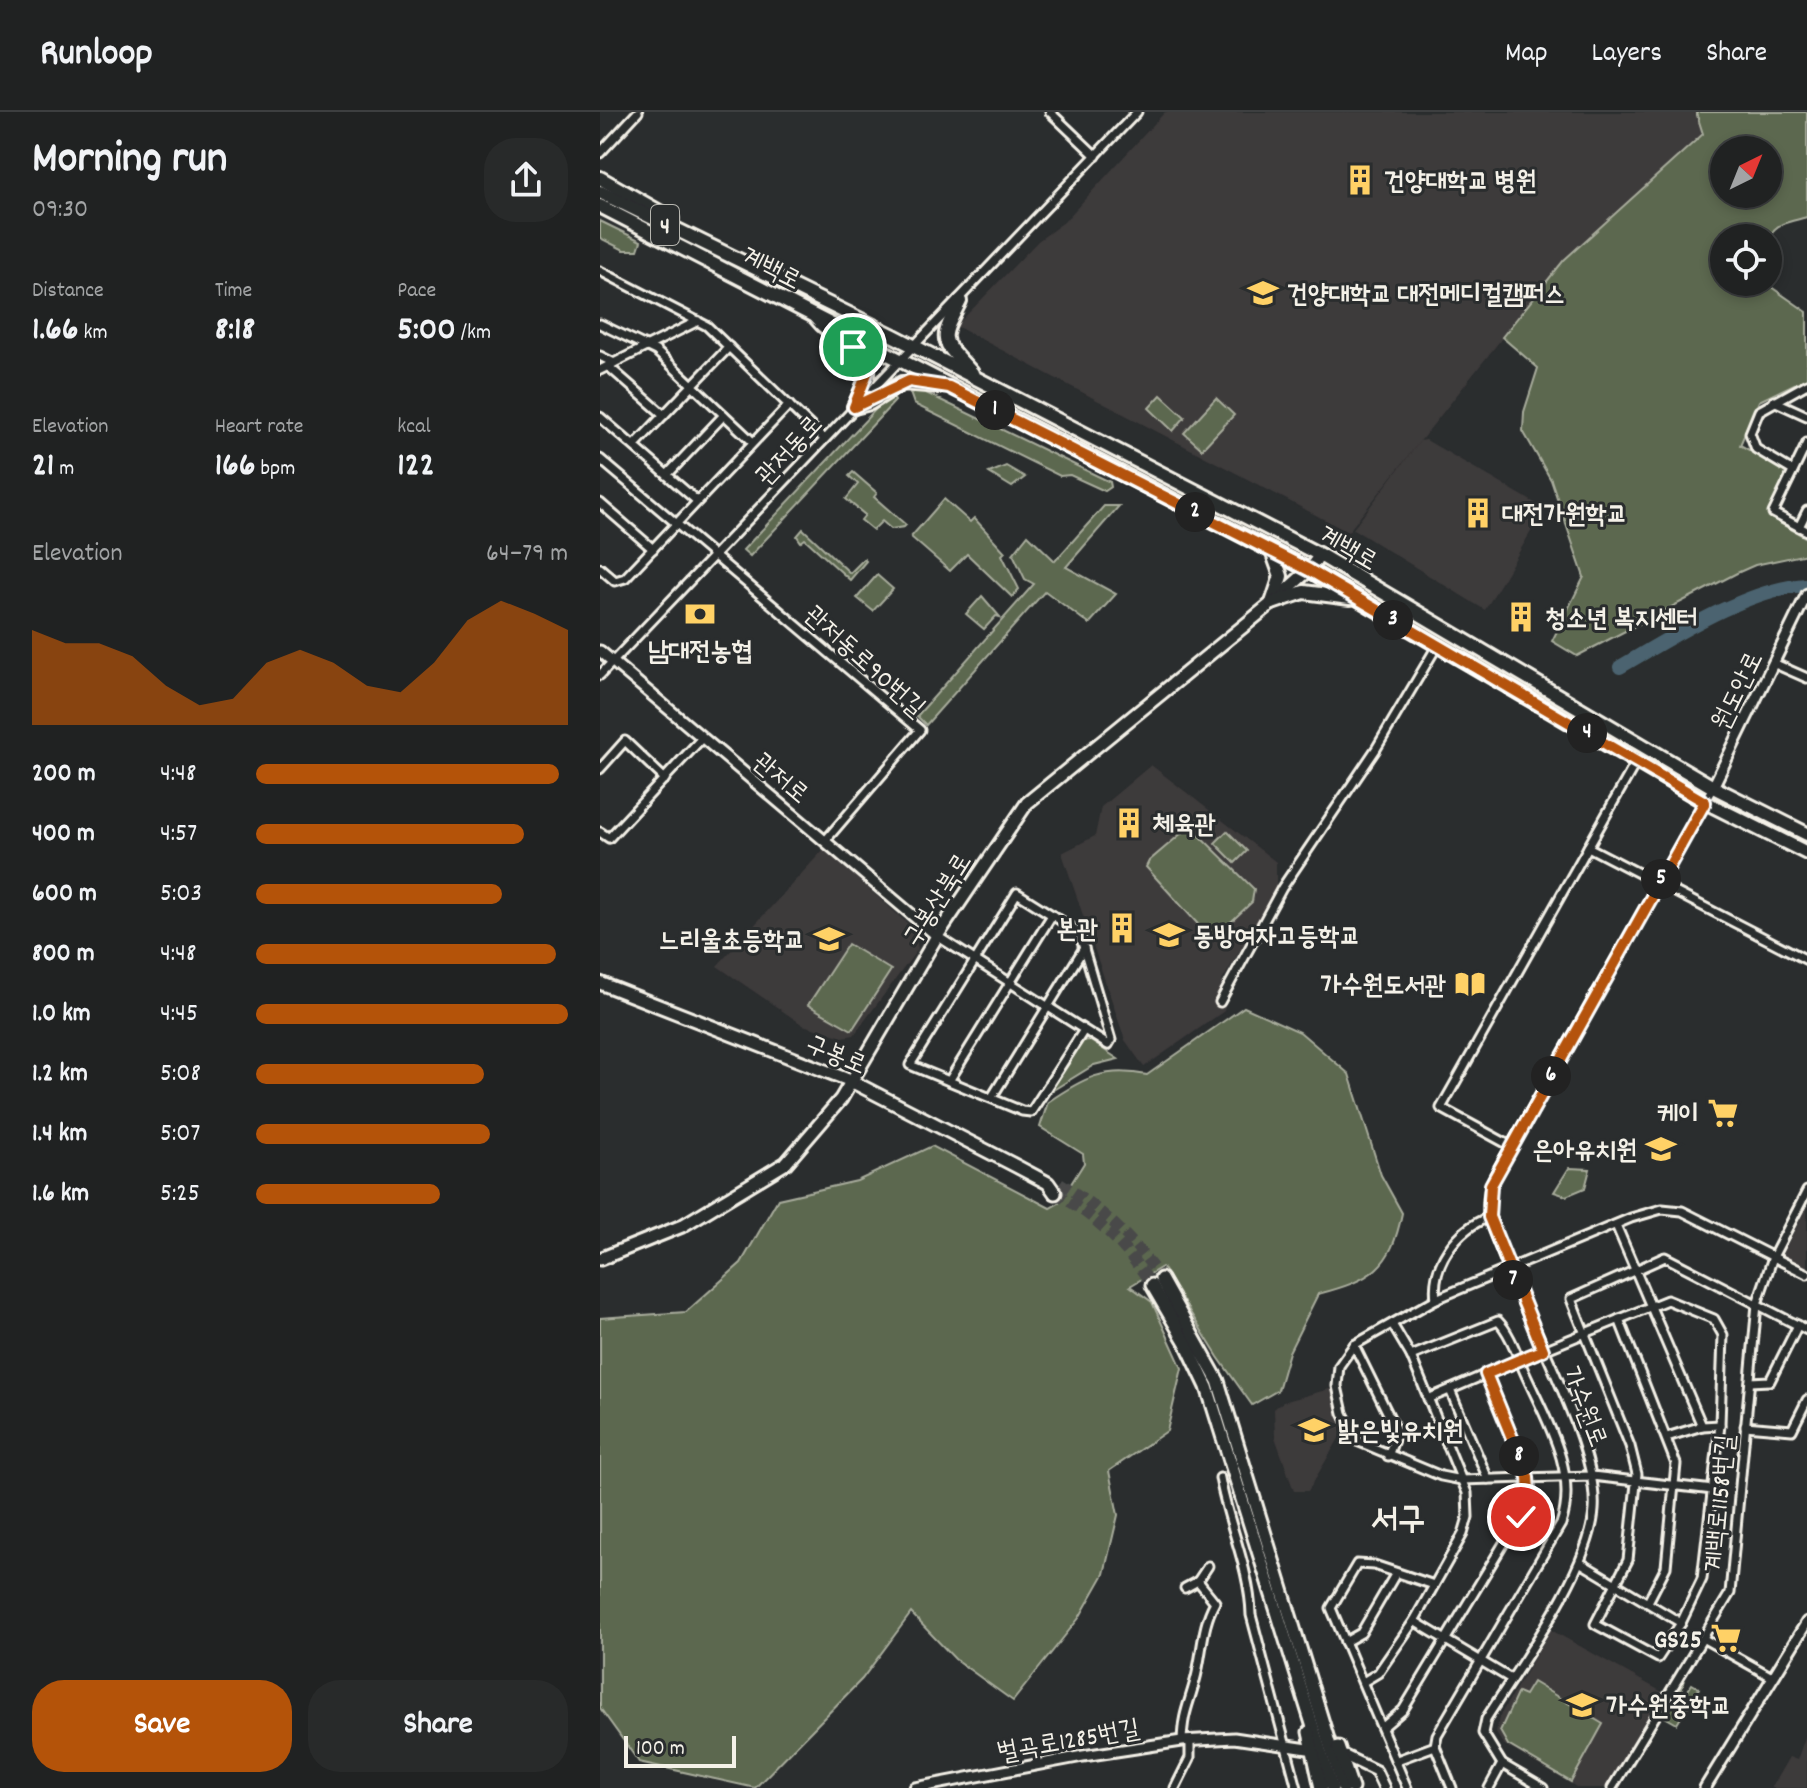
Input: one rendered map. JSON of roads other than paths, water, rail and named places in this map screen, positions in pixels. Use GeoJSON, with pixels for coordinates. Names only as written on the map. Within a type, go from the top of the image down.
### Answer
{"type":"FeatureCollection","features":[{"type":"Feature","properties":{"kind":"main road"},"geometry":{"type":"LineString","coordinates":[[600,178],[718,242],[731,256]]}},
{"type":"Feature","properties":{"kind":"main road","name":"계백로"},"geometry":{"type":"LineString","coordinates":[[600,192],[976,378],[1320,555],[1713,787],[1807,834]]}},
{"type":"Feature","properties":{"kind":"main road","name":"계백로"},"geometry":{"type":"LineString","coordinates":[[600,206],[812,312],[949,387],[1309,570],[1705,802],[1807,853]]}},
{"type":"Feature","properties":{"kind":"main road"},"geometry":{"type":"LineString","coordinates":[[600,215],[696,262],[712,262]]}},
{"type":"Feature","properties":{"kind":"main road"},"geometry":{"type":"LineString","coordinates":[[960,301],[944,337],[946,346],[976,378]]}},
{"type":"Feature","properties":{"kind":"main road"},"geometry":{"type":"LineString","coordinates":[[812,312],[828,334],[858,349],[868,359],[868,377],[854,407]]}},
{"type":"Feature","properties":{"kind":"main road"},"geometry":{"type":"LineString","coordinates":[[854,407],[909,381],[949,387]]}},
{"type":"Feature","properties":{"kind":"main road"},"geometry":{"type":"LineString","coordinates":[[1272,551],[1281,576],[1272,603]]}},
{"type":"Feature","properties":{"kind":"main road","name":"구봉산북로"},"geometry":{"type":"LineString","coordinates":[[601,1255],[682,1226],[765,1179],[818,1130],[851,1081],[937,936],[1027,803],[1272,603],[1309,570],[1320,555]]}},
{"type":"Feature","properties":{"kind":"main road"},"geometry":{"type":"LineString","coordinates":[[1272,603],[1304,592],[1358,599]]}},
{"type":"Feature","properties":{"kind":"main road","name":"구봉로"},"geometry":{"type":"LineString","coordinates":[[600,983],[851,1081],[1054,1186]]}},
{"type":"Feature","properties":{"kind":"main road"},"geometry":{"type":"LineString","coordinates":[[1332,1788],[1207,1387],[1156,1282],[1218,1381],[1343,1788]]}},
{"type":"Feature","properties":{"kind":"main road"},"geometry":{"type":"LineString","coordinates":[[1304,1695],[1321,1788]]}},
{"type":"Feature","properties":{"kind":"main road"},"geometry":{"type":"LineString","coordinates":[[1317,1701],[1352,1788]]}},
{"type":"Feature","properties":{"kind":"street"},"geometry":{"type":"LineString","coordinates":[[600,153],[638,112]]}},
{"type":"Feature","properties":{"kind":"street"},"geometry":{"type":"LineString","coordinates":[[1050,112],[1096,156]]}},
{"type":"Feature","properties":{"kind":"street","name":"관저동로"},"geometry":{"type":"LineString","coordinates":[[600,675],[1137,112]]}},
{"type":"Feature","properties":{"kind":"street"},"geometry":{"type":"LineString","coordinates":[[600,271],[698,321],[824,439]]}},
{"type":"Feature","properties":{"kind":"street"},"geometry":{"type":"LineString","coordinates":[[607,366],[698,321]]}},
{"type":"Feature","properties":{"kind":"street"},"geometry":{"type":"LineString","coordinates":[[600,324],[656,351],[753,442]]}},
{"type":"Feature","properties":{"kind":"street"},"geometry":{"type":"LineString","coordinates":[[634,446],[729,347]]}},
{"type":"Feature","properties":{"kind":"street"},"geometry":{"type":"LineString","coordinates":[[600,356],[607,366],[664,415]]}},
{"type":"Feature","properties":{"kind":"street"},"geometry":{"type":"LineString","coordinates":[[1793,471],[1756,449],[1750,433],[1759,411],[1807,384]]}},
{"type":"Feature","properties":{"kind":"street"},"geometry":{"type":"LineString","coordinates":[[1774,401],[1807,416]]}},
{"type":"Feature","properties":{"kind":"street"},"geometry":{"type":"LineString","coordinates":[[600,568],[615,581],[625,578],[789,405]]}},
{"type":"Feature","properties":{"kind":"street"},"geometry":{"type":"LineString","coordinates":[[667,475],[724,415]]}},
{"type":"Feature","properties":{"kind":"street"},"geometry":{"type":"LineString","coordinates":[[600,417],[697,501]]}},
{"type":"Feature","properties":{"kind":"street"},"geometry":{"type":"LineString","coordinates":[[1807,443],[1773,513],[1803,529],[1807,511]]}},
{"type":"Feature","properties":{"kind":"street"},"geometry":{"type":"LineString","coordinates":[[600,459],[716,556]]}},
{"type":"Feature","properties":{"kind":"street"},"geometry":{"type":"LineString","coordinates":[[600,503],[653,549]]}},
{"type":"Feature","properties":{"kind":"street","name":"관저동로90번길"},"geometry":{"type":"LineString","coordinates":[[716,556],[920,730],[825,841]]}},
{"type":"Feature","properties":{"kind":"street","name":"원도안로"},"geometry":{"type":"LineString","coordinates":[[1713,787],[1807,594]]}},
{"type":"Feature","properties":{"kind":"street"},"geometry":{"type":"LineString","coordinates":[[1220,1002],[1282,888],[1376,749],[1437,646]]}},
{"type":"Feature","properties":{"kind":"street","name":"관저로"},"geometry":{"type":"LineString","coordinates":[[600,651],[937,936]]}},
{"type":"Feature","properties":{"kind":"street"},"geometry":{"type":"LineString","coordinates":[[1773,663],[1807,678]]}},
{"type":"Feature","properties":{"kind":"street"},"geometry":{"type":"LineString","coordinates":[[600,832],[609,838],[702,738]]}},
{"type":"Feature","properties":{"kind":"street"},"geometry":{"type":"LineString","coordinates":[[600,769],[625,741],[665,779]]}},
{"type":"Feature","properties":{"kind":"street"},"geometry":{"type":"LineString","coordinates":[[1511,1146],[1441,1108],[1636,762]]}},
{"type":"Feature","properties":{"kind":"street","name":"가수원로"},"geometry":{"type":"LineString","coordinates":[[1502,1764],[1483,1733],[1486,1719],[1581,1563],[1594,1509],[1592,1476],[1489,1217],[1491,1185],[1713,787]]}},
{"type":"Feature","properties":{"kind":"street"},"geometry":{"type":"LineString","coordinates":[[1588,847],[1807,960]]}},
{"type":"Feature","properties":{"kind":"street"},"geometry":{"type":"LineString","coordinates":[[937,936],[975,962],[1047,1007],[1110,1044],[1111,1034],[1079,932],[1017,893],[975,962],[910,1065],[1031,1112],[1084,1030]]}},
{"type":"Feature","properties":{"kind":"street"},"geometry":{"type":"LineString","coordinates":[[949,1081],[1052,915]]}},
{"type":"Feature","properties":{"kind":"street"},"geometry":{"type":"LineString","coordinates":[[992,1097],[1084,948]]}},
{"type":"Feature","properties":{"kind":"street","name":"계백로1158번길"},"geometry":{"type":"LineString","coordinates":[[1612,1788],[1730,1593],[1757,1304],[1773,1257],[1807,1191]]}},
{"type":"Feature","properties":{"kind":"street"},"geometry":{"type":"LineString","coordinates":[[1592,1476],[1461,1480],[1417,1469],[1357,1441],[1343,1413],[1337,1386],[1339,1366],[1354,1345],[1436,1299],[1662,1209],[1682,1211],[1807,1274]]}},
{"type":"Feature","properties":{"kind":"street"},"geometry":{"type":"LineString","coordinates":[[1436,1299],[1433,1280],[1457,1237],[1470,1224],[1489,1217]]}},
{"type":"Feature","properties":{"kind":"street"},"geometry":{"type":"LineString","coordinates":[[1616,1225],[1702,1426]]}},
{"type":"Feature","properties":{"kind":"street"},"geometry":{"type":"LineString","coordinates":[[1428,1399],[1543,1350],[1585,1333],[1619,1319],[1667,1300],[1714,1319],[1723,1335],[1720,1425],[1702,1579],[1681,1623],[1658,1658],[1595,1624],[1628,1560],[1637,1482],[1630,1446],[1585,1333],[1571,1299],[1665,1257],[1807,1330]]}},
{"type":"Feature","properties":{"kind":"street"},"geometry":{"type":"LineString","coordinates":[[1619,1319],[1676,1464],[1666,1567],[1648,1602]]}},
{"type":"Feature","properties":{"kind":"street"},"geometry":{"type":"LineString","coordinates":[[1411,1356],[1494,1321],[1503,1326],[1551,1430],[1565,1475],[1566,1508],[1561,1524],[1442,1723],[1435,1746],[1452,1788]]}},
{"type":"Feature","properties":{"kind":"street"},"geometry":{"type":"LineString","coordinates":[[1363,1682],[1378,1673],[1414,1621],[1463,1534],[1468,1517],[1467,1493],[1411,1356],[1392,1324]]}},
{"type":"Feature","properties":{"kind":"street"},"geometry":{"type":"LineString","coordinates":[[1750,1382],[1770,1381],[1798,1325]]}},
{"type":"Feature","properties":{"kind":"street"},"geometry":{"type":"LineString","coordinates":[[1354,1345],[1397,1432],[1388,1456]]}},
{"type":"Feature","properties":{"kind":"street"},"geometry":{"type":"LineString","coordinates":[[1383,1727],[1403,1710],[1521,1517],[1529,1493],[1528,1477],[1486,1374]]}},
{"type":"Feature","properties":{"kind":"street"},"geometry":{"type":"LineString","coordinates":[[1450,1390],[1488,1479]]}},
{"type":"Feature","properties":{"kind":"street"},"geometry":{"type":"LineString","coordinates":[[1745,1426],[1792,1430],[1807,1400]]}},
{"type":"Feature","properties":{"kind":"street"},"geometry":{"type":"LineString","coordinates":[[1667,1437],[1702,1426],[1720,1425]]}},
{"type":"Feature","properties":{"kind":"street","name":"가수원로"},"geometry":{"type":"LineString","coordinates":[[1592,1476],[1713,1490]]}},
{"type":"Feature","properties":{"kind":"street"},"geometry":{"type":"LineString","coordinates":[[1220,1478],[1227,1516],[1251,1594],[1251,1615],[1297,1788]]}},
{"type":"Feature","properties":{"kind":"street"},"geometry":{"type":"LineString","coordinates":[[1407,1788],[1331,1608],[1357,1564],[1365,1563],[1434,1585]]}},
{"type":"Feature","properties":{"kind":"street"},"geometry":{"type":"LineString","coordinates":[[1581,1563],[1681,1623]]}},
{"type":"Feature","properties":{"kind":"street"},"geometry":{"type":"LineString","coordinates":[[1185,1588],[1198,1581],[1208,1566]]}},
{"type":"Feature","properties":{"kind":"street"},"geometry":{"type":"LineString","coordinates":[[1345,1642],[1361,1633],[1396,1573]]}},
{"type":"Feature","properties":{"kind":"street"},"geometry":{"type":"LineString","coordinates":[[1175,1788],[1190,1758],[1183,1710],[1195,1680],[1203,1631],[1215,1602],[1198,1581]]}},
{"type":"Feature","properties":{"kind":"street"},"geometry":{"type":"LineString","coordinates":[[1414,1621],[1511,1679]]}},
{"type":"Feature","properties":{"kind":"street"},"geometry":{"type":"LineString","coordinates":[[1705,1788],[1807,1622]]}},
{"type":"Feature","properties":{"kind":"street"},"geometry":{"type":"LineString","coordinates":[[1704,1639],[1772,1677]]}},
{"type":"Feature","properties":{"kind":"street","name":"벌곡로1285번길"},"geometry":{"type":"LineString","coordinates":[[915,1788],[1039,1763],[1186,1741],[1234,1738],[1308,1749]]}},
{"type":"Feature","properties":{"kind":"street"},"geometry":{"type":"LineString","coordinates":[[1397,1760],[1435,1746]]}},
{"type":"Feature","properties":{"kind":"street"},"geometry":{"type":"LineString","coordinates":[[1345,1756],[1376,1771],[1384,1788]]}},
{"type":"Feature","properties":{"kind":"street"},"geometry":{"type":"LineString","coordinates":[[1489,1788],[1502,1764],[1543,1788]]}},
{"type":"Feature","properties":{"kind":"waterway"},"geometry":{"type":"LineString","coordinates":[[1620,667],[1736,604],[1784,588],[1807,585]]}},
{"type":"Feature","properties":{"kind":"tunnel"},"geometry":{"type":"LineString","coordinates":[[1060,1183],[1116,1225],[1161,1279]]}},
{"type":"Feature","properties":{"kind":"tunnel"},"geometry":{"type":"LineString","coordinates":[[1055,1193],[1109,1233],[1152,1285]]}},
{"type":"Feature","properties":{"kind":"place","name":"건양대학교 병원"},"geometry":{"type":"Point","coordinates":[1360,180]}},
{"type":"Feature","properties":{"kind":"place","name":"건양대학교 대전메디컬캠퍼스"},"geometry":{"type":"Point","coordinates":[1263,293]}},
{"type":"Feature","properties":{"kind":"place","name":"대전가원학교"},"geometry":{"type":"Point","coordinates":[1478,513]}},
{"type":"Feature","properties":{"kind":"place","name":"남대전농협"},"geometry":{"type":"Point","coordinates":[700,614]}},
{"type":"Feature","properties":{"kind":"place","name":"청소년 복지센터"},"geometry":{"type":"Point","coordinates":[1521,617]}},
{"type":"Feature","properties":{"kind":"place","name":"체육관"},"geometry":{"type":"Point","coordinates":[1129,823]}},
{"type":"Feature","properties":{"kind":"place","name":"본관"},"geometry":{"type":"Point","coordinates":[1122,928]}},
{"type":"Feature","properties":{"kind":"place","name":"동방여자고등학교"},"geometry":{"type":"Point","coordinates":[1169,935]}},
{"type":"Feature","properties":{"kind":"place","name":"느리울초등학교"},"geometry":{"type":"Point","coordinates":[829,939]}},
{"type":"Feature","properties":{"kind":"place","name":"가수원도서관"},"geometry":{"type":"Point","coordinates":[1470,984]}},
{"type":"Feature","properties":{"kind":"place","name":"케이"},"geometry":{"type":"Point","coordinates":[1723,1113]}},
{"type":"Feature","properties":{"kind":"place","name":"은아유치원"},"geometry":{"type":"Point","coordinates":[1661,1149]}},
{"type":"Feature","properties":{"kind":"place","name":"밝은빛유치원"},"geometry":{"type":"Point","coordinates":[1314,1430]}},
{"type":"Feature","properties":{"kind":"place","name":"GS25"},"geometry":{"type":"Point","coordinates":[1726,1638]}},
{"type":"Feature","properties":{"kind":"place","name":"가수원중학교"},"geometry":{"type":"Point","coordinates":[1582,1705]}},
{"type":"Feature","properties":{"kind":"district","name":"서구"},"geometry":{"type":"Point","coordinates":[1398,1517]}}]}
